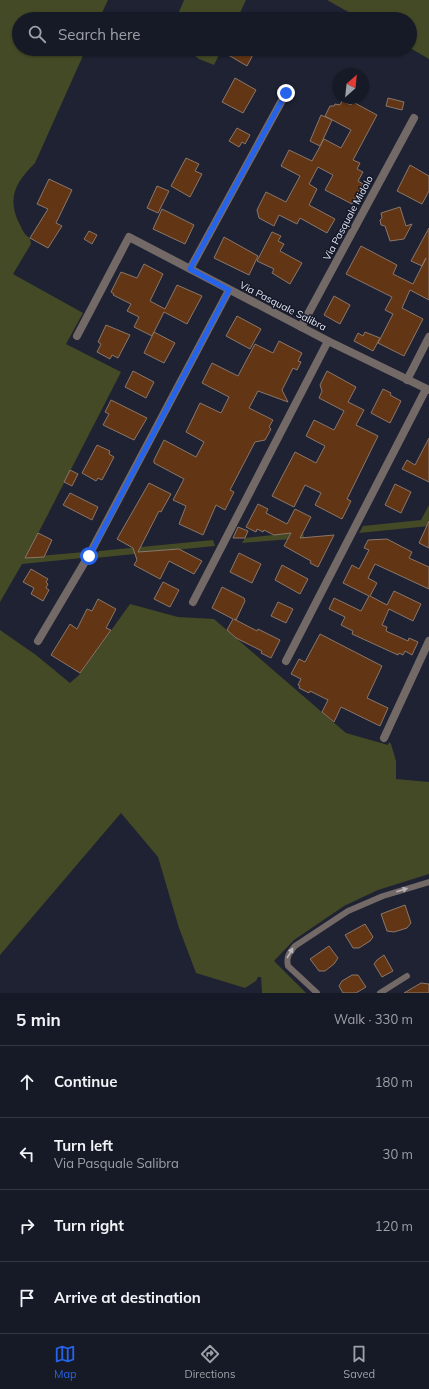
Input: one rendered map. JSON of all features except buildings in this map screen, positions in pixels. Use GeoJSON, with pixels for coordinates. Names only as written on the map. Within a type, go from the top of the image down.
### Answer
{"type":"FeatureCollection","features":[{"type":"Feature","properties":{"kind":"street"},"geometry":{"type":"LineString","coordinates":[[190,269],[286,93]]}},
{"type":"Feature","properties":{"kind":"street","name":"Via Pasquale Midolo"},"geometry":{"type":"LineString","coordinates":[[301,327],[414,118]]}},
{"type":"Feature","properties":{"kind":"street","name":"Via Pasquale Salibra"},"geometry":{"type":"LineString","coordinates":[[77,336],[130,237],[328,341],[428,390]]}},
{"type":"Feature","properties":{"kind":"street"},"geometry":{"type":"LineString","coordinates":[[38,641],[89,556],[229,290]]}},
{"type":"Feature","properties":{"kind":"street"},"geometry":{"type":"LineString","coordinates":[[407,380],[429,337]]}},
{"type":"Feature","properties":{"kind":"street"},"geometry":{"type":"LineString","coordinates":[[192,602],[328,341]]}},
{"type":"Feature","properties":{"kind":"street"},"geometry":{"type":"LineString","coordinates":[[286,661],[428,390]]}},
{"type":"Feature","properties":{"kind":"street"},"geometry":{"type":"LineString","coordinates":[[384,738],[429,641]]}},
{"type":"Feature","properties":{"kind":"lane"},"geometry":{"type":"LineString","coordinates":[[317,993],[288,966],[287,959],[289,952],[294,946],[348,911],[383,896],[429,882]]}},
{"type":"Feature","properties":{"kind":"lane"},"geometry":{"type":"LineString","coordinates":[[380,993],[407,976]]}},
{"type":"Feature","properties":{"kind":"green space"},"geometry":{"type":"Polygon","coordinates":[[[0,0],[108,0],[102,12],[12,12],[12,56],[83,56],[35,163],[23,176],[16,189],[13,204],[15,212],[23,231],[30,238],[31,244],[13,274],[83,313],[66,344],[121,372],[26,557],[85,552],[82,558],[22,564],[0,602],[0,0]]]}},
{"type":"Feature","properties":{"kind":"green space"},"geometry":{"type":"Polygon","coordinates":[[[184,0],[246,0],[240,12],[179,12],[184,0]]]}},
{"type":"Feature","properties":{"kind":"green space"},"geometry":{"type":"Polygon","coordinates":[[[327,0],[429,0],[429,59],[417,52],[417,12],[348,12],[327,0]]]}},
{"type":"Feature","properties":{"kind":"green space"},"geometry":{"type":"Polygon","coordinates":[[[195,56],[218,56],[214,65],[195,56]]]}},
{"type":"Feature","properties":{"kind":"green space"},"geometry":{"type":"Polygon","coordinates":[[[429,505],[429,526],[359,533],[363,526],[421,520],[429,505]]]}},
{"type":"Feature","properties":{"kind":"green space"},"geometry":{"type":"Polygon","coordinates":[[[303,532],[304,538],[242,543],[245,538],[303,532]]]}},
{"type":"Feature","properties":{"kind":"green space"},"geometry":{"type":"Polygon","coordinates":[[[213,540],[215,546],[95,558],[99,551],[213,540]]]}},
{"type":"Feature","properties":{"kind":"green space"},"geometry":{"type":"Polygon","coordinates":[[[130,604],[178,617],[214,619],[346,733],[388,745],[389,742],[396,761],[396,779],[429,782],[429,874],[378,890],[344,906],[294,940],[274,961],[306,993],[262,993],[261,977],[258,977],[256,981],[245,988],[196,973],[179,928],[158,857],[121,813],[0,955],[0,630],[36,655],[70,683],[79,675],[130,604]]]}},
{"type":"Feature","properties":{"kind":"route"},"geometry":{"type":"LineString","coordinates":[[89,556],[229,290],[190,269],[286,93]]}}]}
